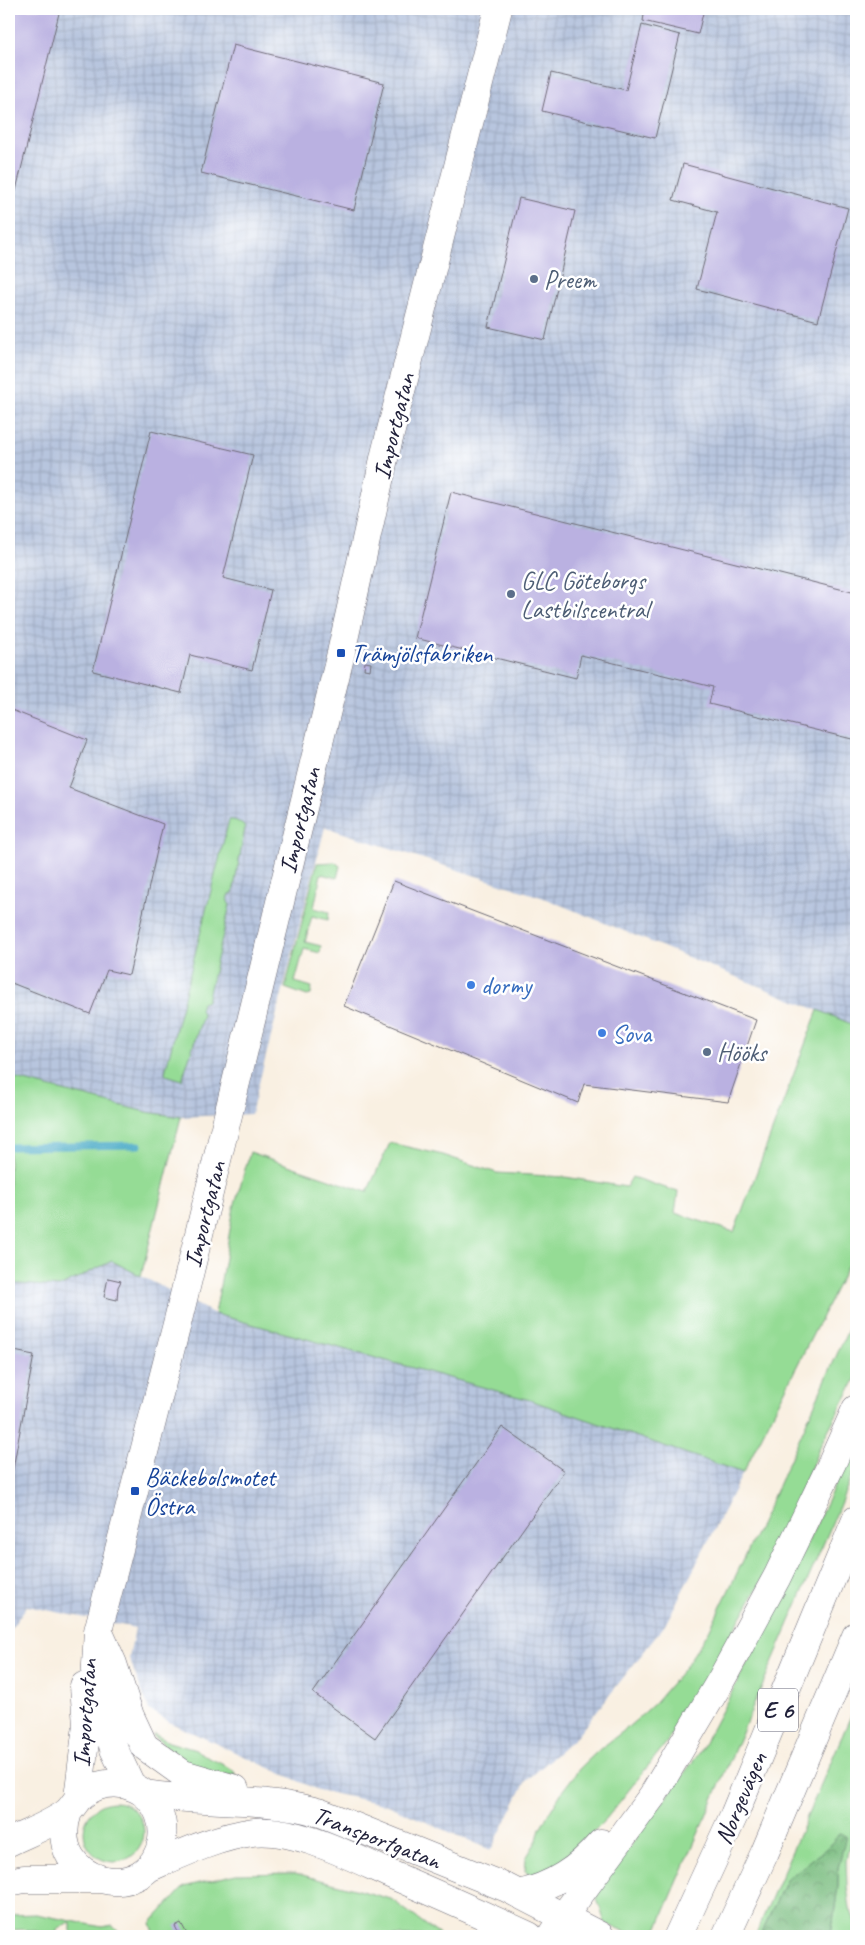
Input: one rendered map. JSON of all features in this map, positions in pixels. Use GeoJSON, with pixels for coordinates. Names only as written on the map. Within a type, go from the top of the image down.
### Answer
{"type":"FeatureCollection","features":[{"type":"Feature","properties":{"kind":"main road","name":"Importgatan"},"geometry":{"type":"LineString","coordinates":[[139,1791],[114,1749],[95,1681],[98,1631],[178,1320],[310,781],[385,454],[498,9]]}},
{"type":"Feature","properties":{"kind":"main road"},"geometry":{"type":"LineString","coordinates":[[557,1927],[653,1795],[721,1680],[777,1577],[856,1409]]}},
{"type":"Feature","properties":{"kind":"main road","name":"Norgevägen"},"geometry":{"type":"LineString","coordinates":[[678,1936],[734,1815],[856,1520]]}},
{"type":"Feature","properties":{"kind":"main road","name":"Importgatan"},"geometry":{"type":"LineString","coordinates":[[98,1631],[113,1664],[130,1716],[144,1746],[183,1774],[212,1784],[255,1794],[276,1803]]}},
{"type":"Feature","properties":{"kind":"main road","name":"Importgatan"},"geometry":{"type":"LineString","coordinates":[[73,1805],[87,1725],[84,1659],[89,1644],[98,1631]]}},
{"type":"Feature","properties":{"kind":"main road","name":"Norgevägen"},"geometry":{"type":"LineString","coordinates":[[726,1936],[765,1852],[856,1636]]}},
{"type":"Feature","properties":{"kind":"main road"},"geometry":{"type":"LineString","coordinates":[[519,1894],[536,1890],[557,1881],[587,1860],[646,1790],[673,1762]]}},
{"type":"Feature","properties":{"kind":"main road","name":"Transportgatan"},"geometry":{"type":"LineString","coordinates":[[9,1842],[73,1805],[94,1787],[107,1784],[120,1784],[139,1791],[172,1798],[276,1803],[299,1806],[322,1813],[519,1894],[557,1927],[598,1935]]}},
{"type":"Feature","properties":{"kind":"main road"},"geometry":{"type":"LineString","coordinates":[[139,1791],[151,1800],[159,1814],[163,1830],[158,1854],[148,1868]]}},
{"type":"Feature","properties":{"kind":"main road","name":"Transportgatan"},"geometry":{"type":"LineString","coordinates":[[73,1805],[64,1833],[68,1852],[80,1869],[98,1879]]}},
{"type":"Feature","properties":{"kind":"main road","name":"Transportgatan"},"geometry":{"type":"LineString","coordinates":[[9,1882],[24,1879],[98,1879],[116,1882],[126,1880],[148,1868],[212,1843],[252,1832],[272,1832],[292,1835],[354,1857],[529,1936]]}},
{"type":"Feature","properties":{"kind":"shaded area"},"geometry":{"type":"Polygon","coordinates":[[[9,9],[856,9],[856,1026],[541,897],[325,827],[251,1114],[181,1117],[146,1112],[9,1077],[9,9]]]}},
{"type":"Feature","properties":{"kind":"shaded area"},"geometry":{"type":"Polygon","coordinates":[[[112,1261],[215,1314],[530,1400],[743,1473],[665,1625],[577,1736],[526,1781],[491,1850],[387,1805],[318,1790],[171,1723],[149,1710],[129,1658],[135,1628],[27,1606],[9,1631],[9,1283],[59,1287],[112,1261]]]}},
{"type":"Feature","properties":{"kind":"green space"},"geometry":{"type":"Polygon","coordinates":[[[229,820],[242,824],[245,828],[233,893],[229,894],[228,897],[230,905],[207,1001],[202,1003],[200,1010],[203,1015],[182,1080],[166,1075],[165,1072],[229,820]]]}},
{"type":"Feature","properties":{"kind":"green space"},"geometry":{"type":"Polygon","coordinates":[[[335,862],[340,866],[337,878],[321,874],[314,908],[329,912],[328,920],[312,916],[305,942],[321,946],[320,953],[304,949],[295,982],[312,987],[311,995],[307,996],[285,988],[317,863],[335,862]]]}},
{"type":"Feature","properties":{"kind":"green space"},"geometry":{"type":"Polygon","coordinates":[[[818,1010],[856,1026],[856,1249],[743,1473],[530,1400],[215,1314],[234,1207],[250,1152],[367,1192],[390,1143],[443,1155],[497,1173],[565,1177],[626,1187],[632,1177],[678,1192],[675,1213],[734,1232],[818,1010]]]}},
{"type":"Feature","properties":{"kind":"green space"},"geometry":{"type":"Polygon","coordinates":[[[9,1077],[146,1112],[181,1117],[141,1276],[112,1261],[59,1287],[9,1283],[9,1077]]]}},
{"type":"Feature","properties":{"kind":"green space"},"geometry":{"type":"Polygon","coordinates":[[[856,1312],[856,1378],[822,1442],[765,1575],[700,1690],[667,1742],[606,1819],[563,1865],[531,1878],[528,1877],[528,1872],[525,1871],[526,1858],[537,1840],[540,1828],[563,1790],[580,1768],[600,1749],[654,1704],[683,1670],[709,1631],[764,1517],[856,1312]]]}},
{"type":"Feature","properties":{"kind":"green space"},"geometry":{"type":"Polygon","coordinates":[[[856,1440],[856,1465],[832,1524],[654,1936],[635,1936],[605,1923],[597,1899],[597,1891],[700,1752],[781,1599],[856,1440]]]}},
{"type":"Feature","properties":{"kind":"green space"},"geometry":{"type":"Polygon","coordinates":[[[856,1704],[856,1808],[846,1861],[847,1887],[850,1908],[856,1924],[856,1936],[831,1936],[838,1886],[838,1868],[845,1836],[839,1834],[828,1847],[786,1880],[760,1936],[755,1936],[856,1704]]]}},
{"type":"Feature","properties":{"kind":"green space"},"geometry":{"type":"Polygon","coordinates":[[[154,1734],[169,1742],[196,1750],[232,1769],[237,1776],[198,1771],[153,1736],[154,1734]]]}},
{"type":"Feature","properties":{"kind":"green space"},"geometry":{"type":"Polygon","coordinates":[[[108,1802],[120,1802],[131,1807],[139,1815],[144,1826],[142,1844],[131,1857],[120,1862],[108,1862],[97,1857],[89,1849],[84,1838],[84,1826],[89,1815],[97,1807],[108,1802]]]}},
{"type":"Feature","properties":{"kind":"green space"},"geometry":{"type":"Polygon","coordinates":[[[839,1834],[846,1836],[838,1868],[838,1886],[831,1936],[760,1936],[786,1880],[828,1847],[839,1834]]]}},
{"type":"Feature","properties":{"kind":"green space"},"geometry":{"type":"Polygon","coordinates":[[[295,1873],[391,1899],[441,1936],[155,1936],[151,1923],[184,1887],[236,1874],[295,1873]]]}},
{"type":"Feature","properties":{"kind":"green space"},"geometry":{"type":"Polygon","coordinates":[[[36,1914],[102,1927],[113,1925],[118,1932],[117,1936],[71,1936],[71,1923],[58,1928],[55,1936],[27,1930],[9,1931],[9,1915],[36,1914]]]}},
{"type":"Feature","properties":{"kind":"building"},"geometry":{"type":"Polygon","coordinates":[[[9,9],[60,9],[9,219],[9,9]]]}},
{"type":"Feature","properties":{"kind":"building"},"geometry":{"type":"Polygon","coordinates":[[[645,9],[704,9],[698,34],[643,21],[645,9]]]}},
{"type":"Feature","properties":{"kind":"building"},"geometry":{"type":"Polygon","coordinates":[[[642,25],[680,35],[655,138],[542,111],[551,73],[626,90],[642,25]]]}},
{"type":"Feature","properties":{"kind":"building"},"geometry":{"type":"Polygon","coordinates":[[[233,45],[384,83],[354,210],[201,173],[233,45]]]}},
{"type":"Feature","properties":{"kind":"building"},"geometry":{"type":"Polygon","coordinates":[[[683,164],[848,208],[818,321],[697,289],[717,212],[673,200],[683,164]]]}},
{"type":"Feature","properties":{"kind":"building"},"geometry":{"type":"Polygon","coordinates":[[[519,198],[575,211],[545,340],[488,327],[519,198]]]}},
{"type":"Feature","properties":{"kind":"building"},"geometry":{"type":"Polygon","coordinates":[[[151,431],[253,455],[223,578],[271,590],[252,670],[190,655],[181,693],[93,671],[151,431]]]}},
{"type":"Feature","properties":{"kind":"building"},"geometry":{"type":"Polygon","coordinates":[[[451,492],[856,593],[856,740],[709,704],[713,687],[581,655],[576,678],[415,638],[451,492]]]}},
{"type":"Feature","properties":{"kind":"building"},"geometry":{"type":"Polygon","coordinates":[[[365,662],[371,663],[370,670],[364,669],[365,662]]]}},
{"type":"Feature","properties":{"kind":"building"},"geometry":{"type":"Polygon","coordinates":[[[9,709],[87,740],[69,788],[163,824],[129,975],[107,970],[90,1014],[9,982],[9,709]]]}},
{"type":"Feature","properties":{"kind":"building"},"geometry":{"type":"Polygon","coordinates":[[[394,881],[756,1020],[728,1102],[584,1084],[578,1103],[344,1006],[394,881]]]}},
{"type":"Feature","properties":{"kind":"building"},"geometry":{"type":"Polygon","coordinates":[[[108,1278],[121,1281],[118,1287],[117,1300],[104,1297],[108,1278]]]}},
{"type":"Feature","properties":{"kind":"building"},"geometry":{"type":"Polygon","coordinates":[[[9,1350],[34,1355],[10,1485],[9,1485],[9,1350]]]}},
{"type":"Feature","properties":{"kind":"building"},"geometry":{"type":"Polygon","coordinates":[[[502,1427],[564,1471],[375,1738],[313,1693],[502,1427]]]}},
{"type":"Feature","properties":{"kind":"building"},"geometry":{"type":"Polygon","coordinates":[[[181,1923],[187,1934],[180,1936],[175,1926],[181,1923]]]}},
{"type":"Feature","properties":{"kind":"waterway"},"geometry":{"type":"LineString","coordinates":[[9,1147],[139,1145]]}},
{"type":"Feature","properties":{"kind":"place","name":"Preem"},"geometry":{"type":"Point","coordinates":[534,279]}},
{"type":"Feature","properties":{"kind":"place","name":"GLC Göteborgs Lastbilscentral"},"geometry":{"type":"Point","coordinates":[511,594]}},
{"type":"Feature","properties":{"kind":"place","name":"Trämjölsfabriken"},"geometry":{"type":"Point","coordinates":[341,653]}},
{"type":"Feature","properties":{"kind":"place","name":"dormy"},"geometry":{"type":"Point","coordinates":[471,985]}},
{"type":"Feature","properties":{"kind":"place","name":"Sova"},"geometry":{"type":"Point","coordinates":[602,1033]}},
{"type":"Feature","properties":{"kind":"place","name":"Hööks"},"geometry":{"type":"Point","coordinates":[707,1052]}},
{"type":"Feature","properties":{"kind":"place","name":"Bäckebolsmotet Östra"},"geometry":{"type":"Point","coordinates":[135,1491]}}]}
